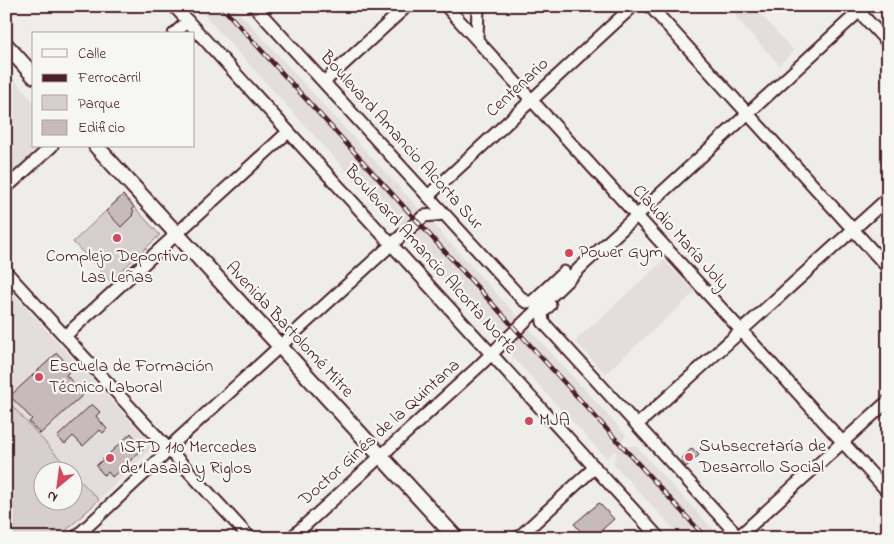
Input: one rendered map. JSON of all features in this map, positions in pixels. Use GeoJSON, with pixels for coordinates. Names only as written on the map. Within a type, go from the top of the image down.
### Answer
{"type":"FeatureCollection","features":[{"type":"Feature","properties":{"kind":"main road"},"geometry":{"type":"LineString","coordinates":[[6,45],[32,74]]}},
{"type":"Feature","properties":{"kind":"main road","name":"Avenida Bartolomé Mitre"},"geometry":{"type":"LineString","coordinates":[[98,148],[456,538]]}},
{"type":"Feature","properties":{"kind":"street","name":"Boulevard Amancio Alcorta Norte"},"geometry":{"type":"LineString","coordinates":[[174,6],[660,538]]}},
{"type":"Feature","properties":{"kind":"street","name":"Boulevard Amancio Alcorta Sur"},"geometry":{"type":"LineString","coordinates":[[254,6],[523,300],[532,302],[634,213]]}},
{"type":"Feature","properties":{"kind":"street"},"geometry":{"type":"LineString","coordinates":[[324,82],[407,6]]}},
{"type":"Feature","properties":{"kind":"street","name":"Claudio María Joly"},"geometry":{"type":"LineString","coordinates":[[446,6],[888,492]]}},
{"type":"Feature","properties":{"kind":"street"},"geometry":{"type":"LineString","coordinates":[[477,40],[478,6]]}},
{"type":"Feature","properties":{"kind":"street","name":"Centenario"},"geometry":{"type":"LineString","coordinates":[[428,196],[633,6]]}},
{"type":"Feature","properties":{"kind":"street"},"geometry":{"type":"LineString","coordinates":[[650,6],[888,268]]}},
{"type":"Feature","properties":{"kind":"street"},"geometry":{"type":"LineString","coordinates":[[888,43],[860,8],[747,114],[634,213],[615,245],[542,313],[543,322],[730,527],[737,538],[888,401]]}},
{"type":"Feature","properties":{"kind":"street"},"geometry":{"type":"LineString","coordinates":[[176,32],[188,21]]}},
{"type":"Feature","properties":{"kind":"street"},"geometry":{"type":"LineString","coordinates":[[65,336],[288,132]]}},
{"type":"Feature","properties":{"kind":"street"},"geometry":{"type":"LineString","coordinates":[[6,188],[50,148]]}},
{"type":"Feature","properties":{"kind":"street"},"geometry":{"type":"LineString","coordinates":[[424,216],[428,196]]}},
{"type":"Feature","properties":{"kind":"street"},"geometry":{"type":"LineString","coordinates":[[637,425],[888,198]]}},
{"type":"Feature","properties":{"kind":"street","name":"Doctor Ginés de la Quintana"},"geometry":{"type":"LineString","coordinates":[[291,538],[492,354],[634,213]]}},
{"type":"Feature","properties":{"kind":"street"},"geometry":{"type":"LineString","coordinates":[[74,538],[392,244],[424,216],[444,214]]}},
{"type":"Feature","properties":{"kind":"street"},"geometry":{"type":"LineString","coordinates":[[6,272],[250,538]]}},
{"type":"Feature","properties":{"kind":"street"},"geometry":{"type":"LineString","coordinates":[[518,538],[595,467]]}},
{"type":"Feature","properties":{"kind":"shaded area"},"geometry":{"type":"Polygon","coordinates":[[[196,6],[233,6],[518,317],[514,322],[520,330],[525,324],[626,435],[621,443],[625,447],[635,445],[721,538],[682,538],[613,464],[617,453],[614,451],[606,458],[507,351],[511,343],[503,334],[499,339],[196,6]]]}},
{"type":"Feature","properties":{"kind":"shaded area"},"geometry":{"type":"Polygon","coordinates":[[[745,6],[753,6],[794,51],[779,65],[735,16],[745,6]]]}},
{"type":"Feature","properties":{"kind":"shaded area"},"geometry":{"type":"Polygon","coordinates":[[[6,70],[32,100],[32,148],[39,148],[6,178],[6,70]]]}},
{"type":"Feature","properties":{"kind":"shaded area"},"geometry":{"type":"Polygon","coordinates":[[[664,260],[695,292],[605,374],[575,341],[664,260]]]}},
{"type":"Feature","properties":{"kind":"shaded area"},"geometry":{"type":"Polygon","coordinates":[[[6,286],[152,444],[152,449],[99,500],[82,482],[82,462],[64,462],[6,399],[6,286]]]}},
{"type":"Feature","properties":{"kind":"green space","name":"Complejo Deportivo Las Leñas"},"geometry":{"type":"Polygon","coordinates":[[[123,195],[160,235],[110,281],[73,242],[123,195]]]}},
{"type":"Feature","properties":{"kind":"green space"},"geometry":{"type":"Polygon","coordinates":[[[6,399],[63,462],[32,462],[32,512],[82,512],[82,482],[99,500],[58,538],[6,538],[6,399]]]}},
{"type":"Feature","properties":{"kind":"building"},"geometry":{"type":"Polygon","coordinates":[[[123,195],[134,207],[132,209],[134,211],[133,215],[121,227],[106,211],[123,195]]]}},
{"type":"Feature","properties":{"kind":"building"},"geometry":{"type":"Polygon","coordinates":[[[57,353],[72,369],[66,375],[85,393],[40,434],[29,422],[32,419],[10,396],[57,353]]]}},
{"type":"Feature","properties":{"kind":"building"},"geometry":{"type":"Polygon","coordinates":[[[92,404],[100,412],[96,416],[107,429],[103,433],[100,430],[83,446],[73,436],[65,444],[57,437],[92,404]]]}},
{"type":"Feature","properties":{"kind":"building"},"geometry":{"type":"Polygon","coordinates":[[[131,433],[143,449],[112,477],[108,472],[104,475],[96,466],[131,433]]]}},
{"type":"Feature","properties":{"kind":"building","name":"Subsecretaría de Desarrollo Social"},"geometry":{"type":"Polygon","coordinates":[[[692,448],[699,455],[686,467],[680,460],[692,448]]]}},
{"type":"Feature","properties":{"kind":"building"},"geometry":{"type":"Polygon","coordinates":[[[599,503],[614,519],[593,538],[587,538],[574,524],[599,503]]]}},
{"type":"Feature","properties":{"kind":"railway"},"geometry":{"type":"LineString","coordinates":[[221,6],[706,538]]}},
{"type":"Feature","properties":{"kind":"place","name":"Complejo Deportivo Las Leñas"},"geometry":{"type":"Point","coordinates":[117,238]}},
{"type":"Feature","properties":{"kind":"place","name":"Power Gym"},"geometry":{"type":"Point","coordinates":[569,253]}},
{"type":"Feature","properties":{"kind":"place","name":"Escuela de Formación Técnico Laboral"},"geometry":{"type":"Point","coordinates":[39,377]}},
{"type":"Feature","properties":{"kind":"place","name":"MJA"},"geometry":{"type":"Point","coordinates":[529,421]}},
{"type":"Feature","properties":{"kind":"place","name":"Subsecretaría de Desarrollo Social"},"geometry":{"type":"Point","coordinates":[689,457]}},
{"type":"Feature","properties":{"kind":"place","name":"ISFD 110 Mercedes de Lasala y Riglos"},"geometry":{"type":"Point","coordinates":[110,458]}}]}
